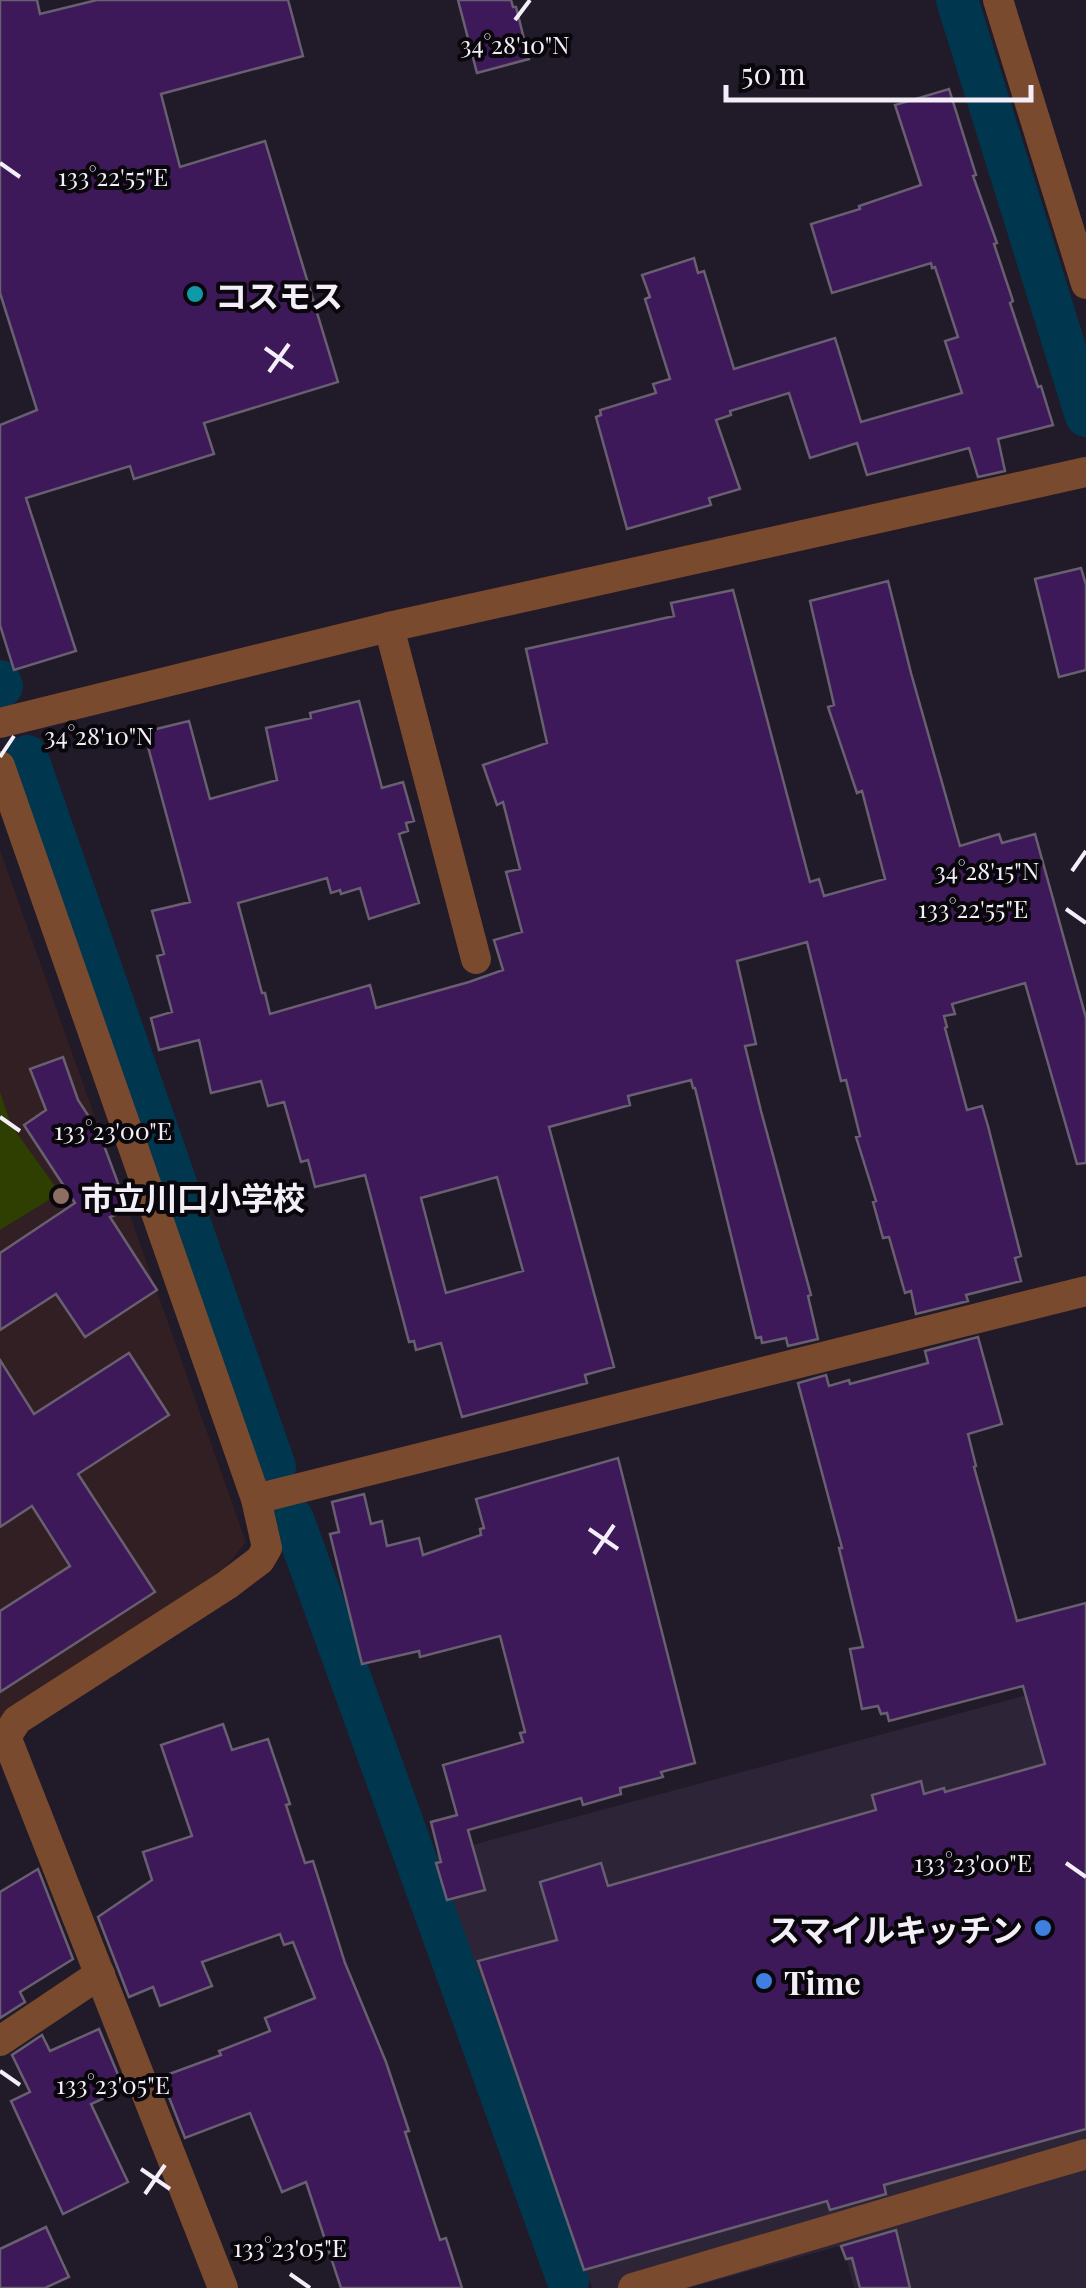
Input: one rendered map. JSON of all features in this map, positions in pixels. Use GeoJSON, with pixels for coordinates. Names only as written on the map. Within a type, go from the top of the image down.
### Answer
{"type":"FeatureCollection","features":[{"type":"Feature","properties":{"kind":"street"},"geometry":{"type":"LineString","coordinates":[[998,0],[1086,284]]}},
{"type":"Feature","properties":{"kind":"street"},"geometry":{"type":"LineString","coordinates":[[0,723],[389,626],[1086,472]]}},
{"type":"Feature","properties":{"kind":"street"},"geometry":{"type":"LineString","coordinates":[[389,626],[476,959]]}},
{"type":"Feature","properties":{"kind":"street"},"geometry":{"type":"LineString","coordinates":[[0,766],[256,1500],[267,1548],[260,1560],[228,1585],[17,1720],[3,1743],[100,1974],[223,2288]]}},
{"type":"Feature","properties":{"kind":"street"},"geometry":{"type":"LineString","coordinates":[[256,1500],[1086,1291]]}},
{"type":"Feature","properties":{"kind":"street"},"geometry":{"type":"LineString","coordinates":[[0,2041],[100,1974]]}},
{"type":"Feature","properties":{"kind":"street"},"geometry":{"type":"LineString","coordinates":[[633,2288],[1086,2154]]}},
{"type":"Feature","properties":{"kind":"shaded area","name":"市立川口小学校"},"geometry":{"type":"Polygon","coordinates":[[[0,850],[246,1542],[221,1573],[0,1717],[0,850]]]}},
{"type":"Feature","properties":{"kind":"shaded area"},"geometry":{"type":"Polygon","coordinates":[[[1086,1679],[1086,2288],[854,2288],[843,2245],[689,2288],[592,2288],[428,1857],[1086,1679]]]}},
{"type":"Feature","properties":{"kind":"green space"},"geometry":{"type":"Polygon","coordinates":[[[0,1092],[11,1125],[60,1193],[0,1230],[0,1092]]]}},
{"type":"Feature","properties":{"kind":"building"},"geometry":{"type":"Polygon","coordinates":[[[0,0],[37,0],[40,14],[97,0],[288,0],[303,56],[161,94],[180,167],[265,141],[338,382],[204,423],[214,454],[134,479],[130,466],[26,498],[76,651],[14,670],[0,625],[0,425],[37,410],[0,293],[0,0]]]}},
{"type":"Feature","properties":{"kind":"building"},"geometry":{"type":"Polygon","coordinates":[[[458,0],[511,0],[529,59],[477,73],[458,0]]]}},
{"type":"Feature","properties":{"kind":"building"},"geometry":{"type":"Polygon","coordinates":[[[949,89],[997,243],[994,244],[1013,301],[1010,303],[1053,425],[998,439],[1005,471],[978,477],[969,448],[867,475],[857,443],[810,458],[789,393],[730,411],[731,415],[716,420],[740,489],[709,498],[711,505],[627,529],[596,417],[601,415],[600,410],[656,393],[653,384],[670,379],[645,299],[650,297],[642,275],[694,258],[698,273],[704,271],[734,369],[835,338],[861,422],[962,393],[945,341],[958,337],[935,267],[931,263],[832,293],[811,224],[921,185],[895,105],[949,89]]]}},
{"type":"Feature","properties":{"kind":"building"},"geometry":{"type":"Polygon","coordinates":[[[1081,568],[1086,585],[1086,670],[1059,677],[1035,579],[1081,568]]]}},
{"type":"Feature","properties":{"kind":"building"},"geometry":{"type":"Polygon","coordinates":[[[888,581],[960,846],[999,834],[1002,843],[1035,834],[1086,1018],[1086,1163],[1077,1164],[1025,983],[952,1004],[955,1014],[944,1016],[945,1028],[967,1110],[982,1106],[1021,1256],[1015,1258],[1021,1281],[966,1295],[968,1301],[916,1314],[911,1291],[905,1293],[889,1237],[883,1238],[856,1137],[860,1136],[846,1080],[841,1081],[807,942],[737,961],[756,1044],[745,1046],[811,1295],[808,1296],[818,1339],[788,1346],[786,1338],[762,1343],[761,1337],[756,1338],[691,1080],[628,1096],[630,1105],[549,1127],[614,1367],[585,1375],[587,1383],[462,1417],[441,1343],[416,1350],[414,1341],[409,1342],[365,1175],[315,1187],[308,1160],[301,1162],[284,1102],[268,1106],[261,1081],[211,1093],[199,1040],[159,1050],[151,1018],[172,1012],[157,956],[164,954],[152,911],[190,902],[144,732],[189,721],[210,799],[277,780],[266,728],[359,701],[382,788],[403,782],[414,821],[406,823],[408,831],[399,834],[419,903],[369,919],[360,888],[331,893],[327,878],[238,903],[270,1014],[370,985],[376,1008],[503,970],[494,940],[522,932],[506,872],[520,869],[503,802],[497,805],[483,765],[547,743],[526,649],[674,616],[671,603],[733,590],[810,882],[819,879],[824,896],[885,879],[862,791],[857,793],[828,707],[834,705],[810,601],[888,581]],[[497,1177],[421,1198],[446,1293],[523,1271],[497,1177]]]}},
{"type":"Feature","properties":{"kind":"building"},"geometry":{"type":"Polygon","coordinates":[[[63,1057],[78,1100],[99,1132],[128,1210],[110,1217],[157,1290],[85,1337],[56,1294],[0,1330],[0,1253],[75,1203],[24,1125],[46,1110],[30,1069],[63,1057]]]}},
{"type":"Feature","properties":{"kind":"building"},"geometry":{"type":"Polygon","coordinates":[[[978,1337],[1002,1424],[968,1434],[1017,1621],[1086,1603],[1086,2129],[884,2185],[886,2194],[830,2210],[827,2201],[584,2270],[478,1961],[557,1940],[540,1882],[601,1863],[608,1886],[876,1810],[872,1795],[921,1781],[924,1794],[944,1788],[945,1792],[1045,1764],[1023,1686],[889,1721],[887,1713],[881,1714],[878,1706],[862,1709],[850,1649],[863,1647],[842,1548],[798,1383],[826,1375],[829,1386],[849,1380],[850,1384],[928,1363],[925,1351],[978,1337]]]}},
{"type":"Feature","properties":{"kind":"building"},"geometry":{"type":"Polygon","coordinates":[[[129,1353],[169,1415],[78,1474],[155,1592],[0,1692],[0,1611],[70,1566],[32,1506],[0,1527],[0,1360],[34,1414],[129,1353]]]}},
{"type":"Feature","properties":{"kind":"building"},"geometry":{"type":"Polygon","coordinates":[[[618,1458],[695,1763],[661,1772],[663,1777],[620,1788],[621,1794],[583,1805],[581,1798],[468,1830],[485,1890],[447,1900],[436,1863],[441,1862],[431,1822],[457,1815],[443,1765],[523,1742],[520,1733],[525,1732],[500,1636],[420,1657],[419,1651],[362,1664],[330,1534],[339,1532],[332,1502],[364,1494],[371,1524],[382,1521],[387,1546],[419,1538],[423,1555],[481,1535],[480,1529],[484,1528],[476,1499],[618,1458]]]}},
{"type":"Feature","properties":{"kind":"building"},"geometry":{"type":"Polygon","coordinates":[[[223,1724],[232,1750],[268,1739],[305,1863],[313,1861],[345,1963],[386,2062],[440,2240],[446,2238],[462,2288],[341,2288],[306,2182],[282,2192],[250,2113],[185,2138],[161,2077],[221,2055],[219,2051],[270,2031],[265,2018],[315,1998],[293,1942],[284,1945],[280,1934],[202,1962],[212,1986],[160,2006],[153,1987],[129,1997],[98,1917],[152,1880],[143,1852],[192,1836],[161,1745],[223,1724]]]}},
{"type":"Feature","properties":{"kind":"building"},"geometry":{"type":"Polygon","coordinates":[[[38,1869],[73,1959],[20,1992],[25,2002],[0,2018],[0,1892],[38,1869]]]}},
{"type":"Feature","properties":{"kind":"building"},"geometry":{"type":"Polygon","coordinates":[[[99,2029],[124,2089],[91,2104],[128,2182],[63,2214],[11,2101],[30,2092],[12,2055],[42,2035],[50,2051],[99,2029]]]}},
{"type":"Feature","properties":{"kind":"building"},"geometry":{"type":"Polygon","coordinates":[[[46,2227],[69,2277],[45,2288],[0,2288],[0,2249],[46,2227]]]}},
{"type":"Feature","properties":{"kind":"building"},"geometry":{"type":"Polygon","coordinates":[[[896,2230],[910,2288],[860,2288],[852,2258],[846,2259],[841,2246],[896,2230]]]}},
{"type":"Feature","properties":{"kind":"waterway"},"geometry":{"type":"LineString","coordinates":[[957,0],[1086,416]]}},
{"type":"Feature","properties":{"kind":"waterway"},"geometry":{"type":"LineString","coordinates":[[0,681],[2,686]]}},
{"type":"Feature","properties":{"kind":"waterway"},"geometry":{"type":"LineString","coordinates":[[27,756],[275,1467]]}},
{"type":"Feature","properties":{"kind":"waterway"},"geometry":{"type":"LineString","coordinates":[[293,1519],[568,2281]]}},
{"type":"Feature","properties":{"kind":"place","name":"コスモス"},"geometry":{"type":"Point","coordinates":[195,294]}},
{"type":"Feature","properties":{"kind":"place","name":"市立川口小学校"},"geometry":{"type":"Point","coordinates":[61,1196]}},
{"type":"Feature","properties":{"kind":"place","name":"スマイルキッチン"},"geometry":{"type":"Point","coordinates":[1043,1928]}},
{"type":"Feature","properties":{"kind":"place","name":"Time"},"geometry":{"type":"Point","coordinates":[764,1981]}}]}
